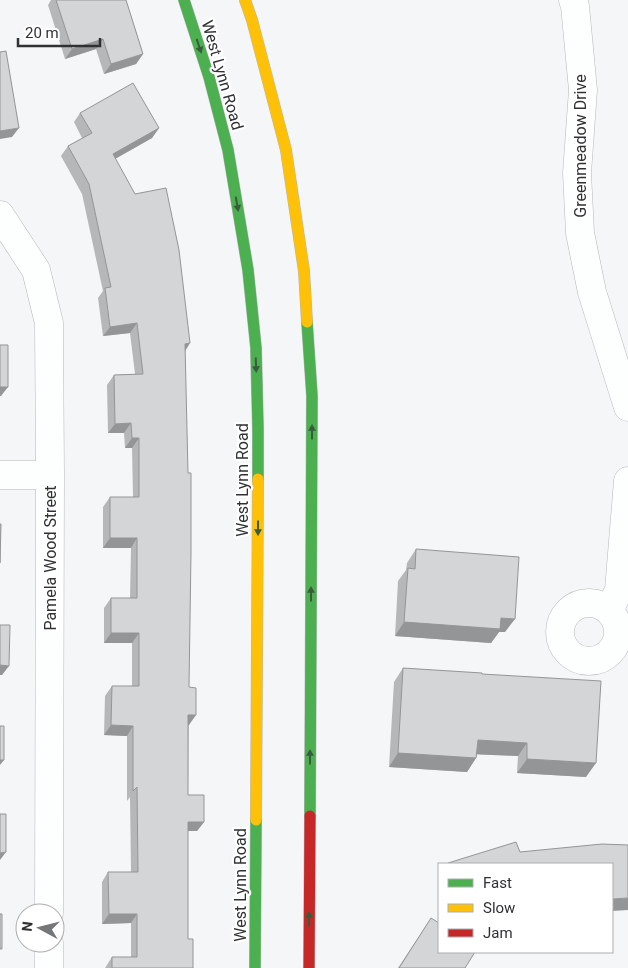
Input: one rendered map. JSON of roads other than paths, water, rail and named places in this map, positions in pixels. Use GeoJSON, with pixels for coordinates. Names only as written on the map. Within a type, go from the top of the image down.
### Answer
{"type":"FeatureCollection","features":[{"type":"Feature","properties":{"kind":"main road","name":"West Lynn Road"},"geometry":{"type":"LineString","coordinates":[[184,0],[209,77],[228,150],[248,270],[256,348],[258,429],[255,968]]}},
{"type":"Feature","properties":{"kind":"main road"},"geometry":{"type":"LineString","coordinates":[[245,0],[286,150],[304,272],[312,396],[309,968]]}},
{"type":"Feature","properties":{"kind":"street","name":"Greenmeadow Drive"},"geometry":{"type":"LineString","coordinates":[[574,0],[583,90],[577,173],[580,233],[592,292],[628,406]]}},
{"type":"Feature","properties":{"kind":"street","name":"Pamela Wood Street"},"geometry":{"type":"LineString","coordinates":[[0,216],[36,270],[50,323],[49,903]]}},
{"type":"Feature","properties":{"kind":"street"},"geometry":{"type":"LineString","coordinates":[[0,475],[50,475]]}},
{"type":"Feature","properties":{"kind":"street"},"geometry":{"type":"LineString","coordinates":[[609,611],[619,590],[628,480]]}},
{"type":"Feature","properties":{"kind":"street"},"geometry":{"type":"LineString","coordinates":[[49,953],[49,968]]}}]}
